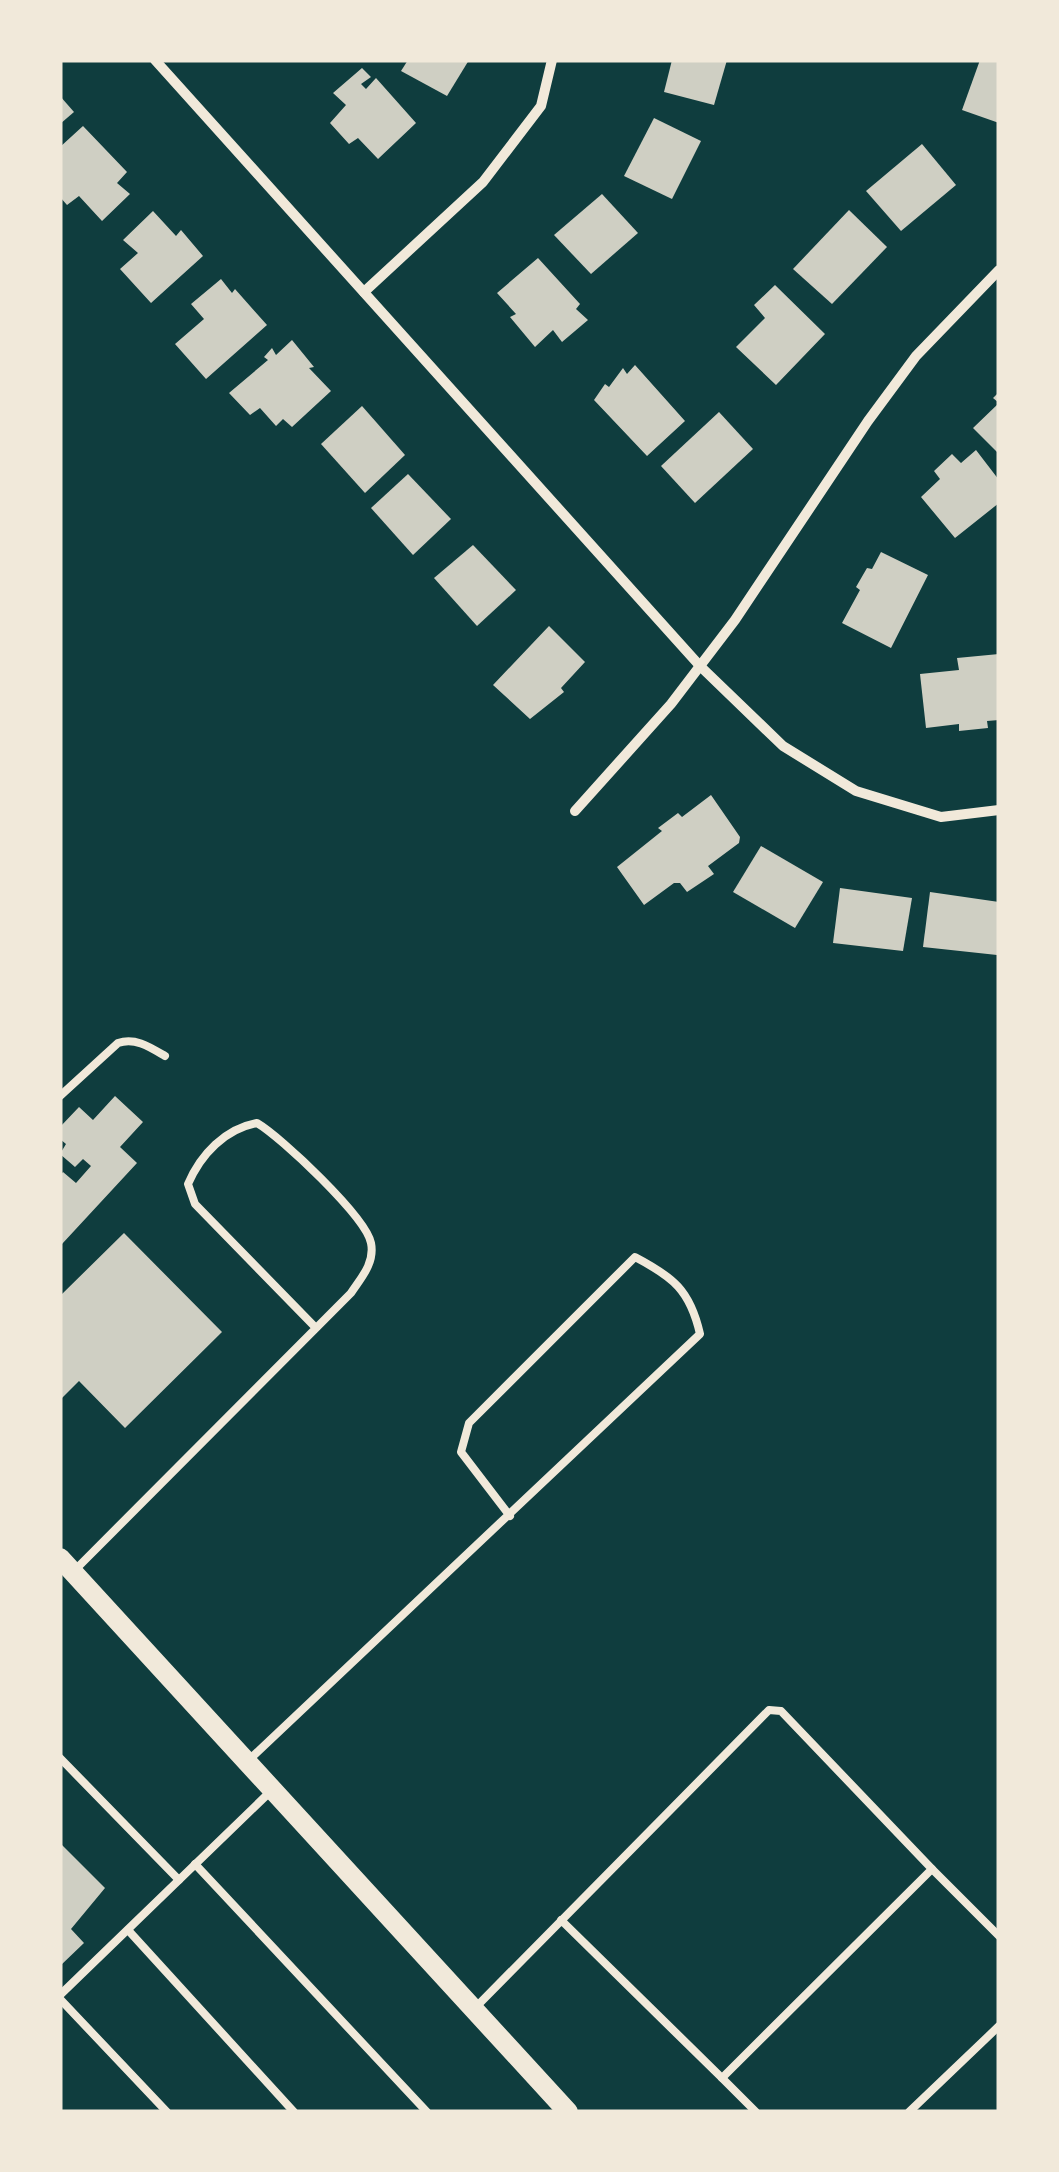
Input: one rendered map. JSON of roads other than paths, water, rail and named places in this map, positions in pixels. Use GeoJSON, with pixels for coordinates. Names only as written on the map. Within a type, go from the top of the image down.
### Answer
{"type":"FeatureCollection","features":[{"type":"Feature","properties":{"kind":"main road"},"geometry":{"type":"LineString","coordinates":[[66,1565],[568,2112]]}},
{"type":"Feature","properties":{"kind":"street"},"geometry":{"type":"LineString","coordinates":[[155,60],[700,666],[782,746],[856,792],[942,817],[999,810]]}},
{"type":"Feature","properties":{"kind":"street"},"geometry":{"type":"LineString","coordinates":[[364,292],[483,182],[541,106],[552,60]]}},
{"type":"Feature","properties":{"kind":"street"},"geometry":{"type":"LineString","coordinates":[[574,811],[671,704],[735,620],[916,356],[999,270]]}},
{"type":"Feature","properties":{"kind":"lane"},"geometry":{"type":"LineString","coordinates":[[60,1096],[118,1042],[144,1044],[165,1056]]}},
{"type":"Feature","properties":{"kind":"lane"},"geometry":{"type":"LineString","coordinates":[[66,1565],[316,1328],[351,1293],[371,1264],[371,1242],[360,1220],[276,1134],[257,1123],[235,1127],[197,1164],[188,1184],[195,1204],[316,1328]]}},
{"type":"Feature","properties":{"kind":"lane"},"geometry":{"type":"LineString","coordinates":[[247,1762],[510,1516],[700,1334],[694,1307],[670,1276],[635,1258],[469,1424],[461,1452],[510,1516]]}},
{"type":"Feature","properties":{"kind":"lane"},"geometry":{"type":"LineString","coordinates":[[474,2009],[769,1710],[781,1711],[999,1936]]}},
{"type":"Feature","properties":{"kind":"lane"},"geometry":{"type":"LineString","coordinates":[[60,1758],[179,1880]]}},
{"type":"Feature","properties":{"kind":"lane"},"geometry":{"type":"LineString","coordinates":[[167,2112],[60,1997],[272,1790]]}},
{"type":"Feature","properties":{"kind":"lane"},"geometry":{"type":"LineString","coordinates":[[195,1864],[427,2112]]}},
{"type":"Feature","properties":{"kind":"lane"},"geometry":{"type":"LineString","coordinates":[[722,2078],[932,1869]]}},
{"type":"Feature","properties":{"kind":"lane"},"geometry":{"type":"LineString","coordinates":[[561,1920],[756,2112]]}},
{"type":"Feature","properties":{"kind":"lane"},"geometry":{"type":"LineString","coordinates":[[128,1930],[294,2112]]}},
{"type":"Feature","properties":{"kind":"lane"},"geometry":{"type":"LineString","coordinates":[[909,2112],[999,2026]]}}]}
